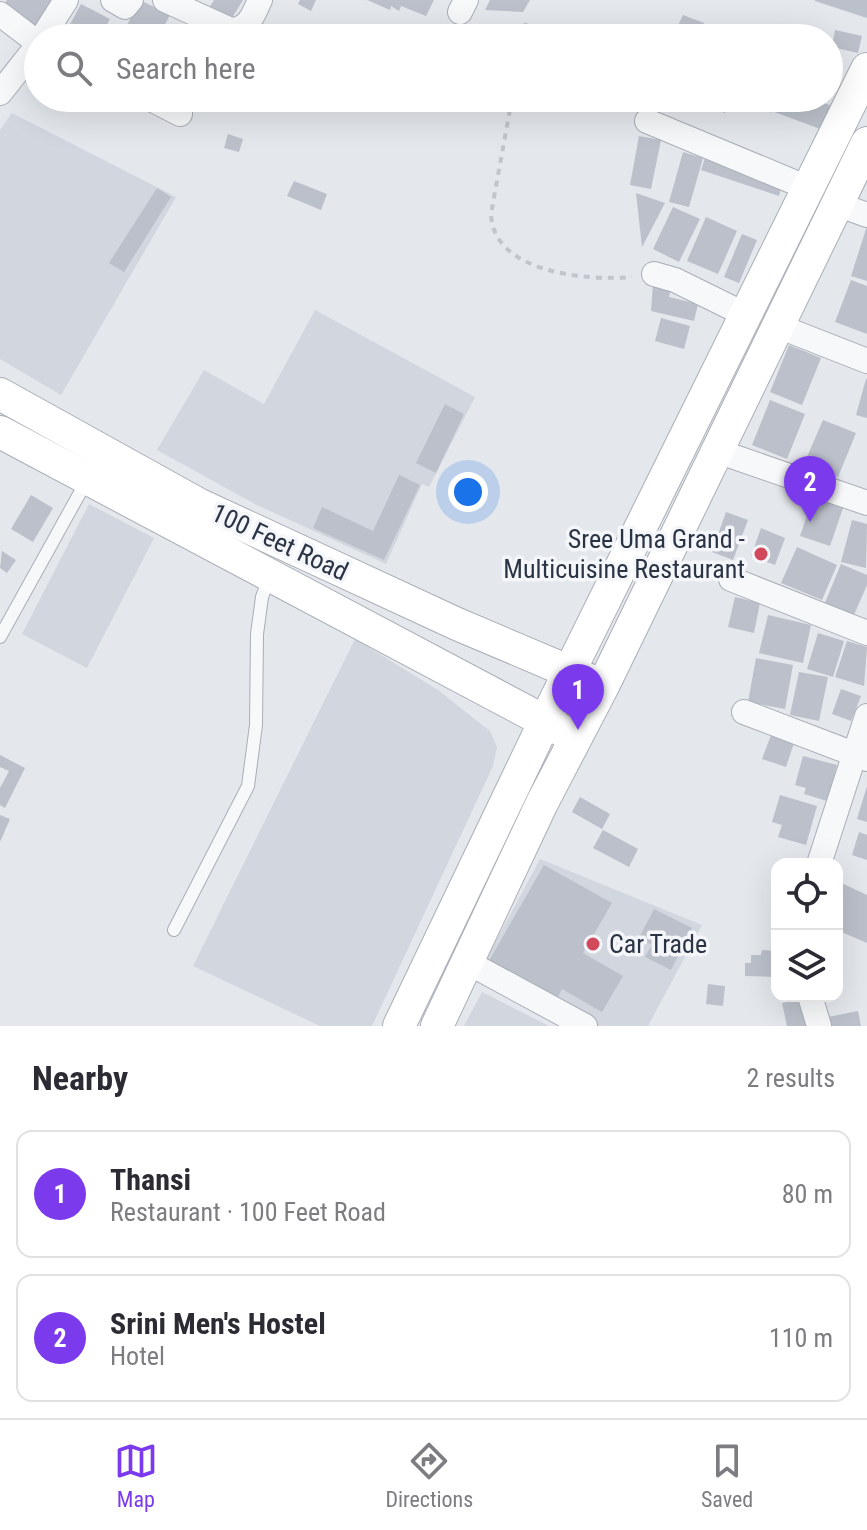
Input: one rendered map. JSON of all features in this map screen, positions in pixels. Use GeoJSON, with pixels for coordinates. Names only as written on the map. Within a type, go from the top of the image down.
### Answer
{"type":"FeatureCollection","features":[{"type":"Feature","properties":{"kind":"main road"},"geometry":{"type":"LineString","coordinates":[[399,1026],[545,721],[867,69]]}},
{"type":"Feature","properties":{"kind":"main road"},"geometry":{"type":"LineString","coordinates":[[437,1026],[778,326],[852,210],[867,143]]}},
{"type":"Feature","properties":{"kind":"main road","name":"100 Feet Road"},"geometry":{"type":"LineString","coordinates":[[0,394],[200,505],[457,624],[603,686]]}},
{"type":"Feature","properties":{"kind":"main road","name":"100 Feet Road"},"geometry":{"type":"LineString","coordinates":[[0,432],[576,738]]}},
{"type":"Feature","properties":{"kind":"street"},"geometry":{"type":"LineString","coordinates":[[51,24],[66,0]]}},
{"type":"Feature","properties":{"kind":"street"},"geometry":{"type":"LineString","coordinates":[[113,0],[125,7],[131,0]]}},
{"type":"Feature","properties":{"kind":"street"},"geometry":{"type":"LineString","coordinates":[[165,0],[218,24]]}},
{"type":"Feature","properties":{"kind":"street"},"geometry":{"type":"LineString","coordinates":[[248,24],[260,0]]}},
{"type":"Feature","properties":{"kind":"street"},"geometry":{"type":"LineString","coordinates":[[0,14],[24,33]]}},
{"type":"Feature","properties":{"kind":"street"},"geometry":{"type":"LineString","coordinates":[[0,93],[24,62]]}},
{"type":"Feature","properties":{"kind":"street"},"geometry":{"type":"LineString","coordinates":[[176,112],[180,114]]}},
{"type":"Feature","properties":{"kind":"street"},"geometry":{"type":"LineString","coordinates":[[647,121],[808,188]]}},
{"type":"Feature","properties":{"kind":"street"},"geometry":{"type":"LineString","coordinates":[[654,274],[675,280],[746,315]]}},
{"type":"Feature","properties":{"kind":"street"},"geometry":{"type":"LineString","coordinates":[[778,326],[867,361]]}},
{"type":"Feature","properties":{"kind":"street"},"geometry":{"type":"LineString","coordinates":[[717,451],[867,503]]}},
{"type":"Feature","properties":{"kind":"street"},"geometry":{"type":"LineString","coordinates":[[731,579],[867,633]]}},
{"type":"Feature","properties":{"kind":"street"},"geometry":{"type":"LineString","coordinates":[[744,712],[862,757]]}},
{"type":"Feature","properties":{"kind":"street"},"geometry":{"type":"LineString","coordinates":[[821,858],[862,757],[867,716]]}},
{"type":"Feature","properties":{"kind":"street"},"geometry":{"type":"LineString","coordinates":[[467,962],[585,1026]]}},
{"type":"Feature","properties":{"kind":"street"},"geometry":{"type":"LineString","coordinates":[[812,1002],[819,1026]]}},
{"type":"Feature","properties":{"kind":"lane"},"geometry":{"type":"LineString","coordinates":[[0,637],[87,480]]}},
{"type":"Feature","properties":{"kind":"lane"},"geometry":{"type":"LineString","coordinates":[[174,930],[248,786],[257,700],[257,634],[262,597],[270,576]]}},
{"type":"Feature","properties":{"kind":"path"},"geometry":{"type":"LineString","coordinates":[[509,112],[491,214],[491,229],[503,247],[518,258],[567,275],[605,280],[654,274]]}},
{"type":"Feature","properties":{"kind":"shaded area"},"geometry":{"type":"Polygon","coordinates":[[[12,113],[176,197],[61,395],[0,359],[0,130],[12,113]]]}},
{"type":"Feature","properties":{"kind":"shaded area"},"geometry":{"type":"Polygon","coordinates":[[[315,310],[475,397],[429,487],[422,484],[386,564],[255,504],[157,450],[204,370],[264,404],[315,310]]]}},
{"type":"Feature","properties":{"kind":"shaded area"},"geometry":{"type":"Polygon","coordinates":[[[89,504],[154,538],[87,668],[22,634],[89,504]]]}},
{"type":"Feature","properties":{"kind":"shaded area"},"geometry":{"type":"Polygon","coordinates":[[[355,639],[438,690],[490,731],[497,747],[493,766],[372,1026],[320,1026],[193,966],[355,639]]]}},
{"type":"Feature","properties":{"kind":"shaded area","name":"Car Trade"},"geometry":{"type":"Polygon","coordinates":[[[540,859],[702,925],[648,1026],[598,1026],[484,963],[540,859]]]}},
{"type":"Feature","properties":{"kind":"shaded area"},"geometry":{"type":"Polygon","coordinates":[[[482,992],[549,1026],[464,1026],[482,992]]]}},
{"type":"Feature","properties":{"kind":"building"},"geometry":{"type":"Polygon","coordinates":[[[7,0],[53,0],[37,24],[28,24],[2,7],[7,0]]]}},
{"type":"Feature","properties":{"kind":"building"},"geometry":{"type":"Polygon","coordinates":[[[140,0],[170,15],[165,24],[128,24],[140,0]]]}},
{"type":"Feature","properties":{"kind":"building"},"geometry":{"type":"Polygon","coordinates":[[[214,0],[243,0],[230,21],[209,8],[214,0]]]}},
{"type":"Feature","properties":{"kind":"building"},"geometry":{"type":"Polygon","coordinates":[[[300,0],[316,0],[311,11],[298,4],[300,0]]]}},
{"type":"Feature","properties":{"kind":"building"},"geometry":{"type":"Polygon","coordinates":[[[367,0],[434,0],[426,16],[401,6],[399,11],[391,6],[390,10],[367,0]]]}},
{"type":"Feature","properties":{"kind":"building"},"geometry":{"type":"Polygon","coordinates":[[[490,0],[530,0],[523,12],[485,10],[490,0]]]}},
{"type":"Feature","properties":{"kind":"building"},"geometry":{"type":"Polygon","coordinates":[[[867,0],[867,18],[815,1],[867,0]]]}},
{"type":"Feature","properties":{"kind":"building"},"geometry":{"type":"Polygon","coordinates":[[[81,4],[110,19],[107,24],[70,24],[81,4]]]}},
{"type":"Feature","properties":{"kind":"building"},"geometry":{"type":"Polygon","coordinates":[[[683,15],[704,23],[704,24],[679,24],[683,15]]]}},
{"type":"Feature","properties":{"kind":"building"},"geometry":{"type":"Polygon","coordinates":[[[843,32],[862,36],[858,53],[843,50],[843,32]]]}},
{"type":"Feature","properties":{"kind":"building"},"geometry":{"type":"Polygon","coordinates":[[[774,112],[839,112],[831,133],[774,112]]]}},
{"type":"Feature","properties":{"kind":"building"},"geometry":{"type":"Polygon","coordinates":[[[228,134],[243,139],[239,152],[224,148],[228,134]]]}},
{"type":"Feature","properties":{"kind":"building"},"geometry":{"type":"Polygon","coordinates":[[[639,136],[661,140],[651,189],[630,185],[639,136]]]}},
{"type":"Feature","properties":{"kind":"building"},"geometry":{"type":"Polygon","coordinates":[[[683,152],[703,158],[689,207],[669,202],[683,152]]]}},
{"type":"Feature","properties":{"kind":"building"},"geometry":{"type":"Polygon","coordinates":[[[705,158],[782,184],[779,196],[701,170],[705,158]]]}},
{"type":"Feature","properties":{"kind":"building"},"geometry":{"type":"Polygon","coordinates":[[[294,181],[327,194],[321,210],[287,196],[294,181]]]}},
{"type":"Feature","properties":{"kind":"building"},"geometry":{"type":"Polygon","coordinates":[[[157,188],[171,197],[124,272],[109,263],[157,188]]]}},
{"type":"Feature","properties":{"kind":"building"},"geometry":{"type":"Polygon","coordinates":[[[636,193],[665,203],[642,247],[636,193]]]}},
{"type":"Feature","properties":{"kind":"building"},"geometry":{"type":"Polygon","coordinates":[[[673,207],[700,219],[679,262],[653,249],[673,207]]]}},
{"type":"Feature","properties":{"kind":"building"},"geometry":{"type":"Polygon","coordinates":[[[706,217],[737,231],[718,274],[687,261],[706,217]]]}},
{"type":"Feature","properties":{"kind":"building"},"geometry":{"type":"Polygon","coordinates":[[[867,226],[867,281],[851,276],[867,226]]]}},
{"type":"Feature","properties":{"kind":"building"},"geometry":{"type":"Polygon","coordinates":[[[742,234],[757,240],[739,283],[724,277],[742,234]]]}},
{"type":"Feature","properties":{"kind":"building"},"geometry":{"type":"Polygon","coordinates":[[[851,280],[867,286],[867,334],[835,322],[851,280]]]}},
{"type":"Feature","properties":{"kind":"building"},"geometry":{"type":"Polygon","coordinates":[[[653,284],[671,289],[669,297],[698,304],[694,321],[651,311],[653,284]]]}},
{"type":"Feature","properties":{"kind":"building"},"geometry":{"type":"Polygon","coordinates":[[[661,318],[690,326],[684,349],[655,341],[661,318]]]}},
{"type":"Feature","properties":{"kind":"building"},"geometry":{"type":"Polygon","coordinates":[[[789,345],[821,358],[802,405],[770,392],[789,345]]]}},
{"type":"Feature","properties":{"kind":"building"},"geometry":{"type":"Polygon","coordinates":[[[867,379],[867,418],[856,415],[867,379]]]}},
{"type":"Feature","properties":{"kind":"building"},"geometry":{"type":"Polygon","coordinates":[[[770,400],[805,414],[787,459],[752,445],[770,400]]]}},
{"type":"Feature","properties":{"kind":"building"},"geometry":{"type":"Polygon","coordinates":[[[445,404],[464,414],[436,473],[416,463],[445,404]]]}},
{"type":"Feature","properties":{"kind":"building"},"geometry":{"type":"Polygon","coordinates":[[[823,420],[856,433],[838,477],[804,464],[823,420]]]}},
{"type":"Feature","properties":{"kind":"building"},"geometry":{"type":"Polygon","coordinates":[[[399,475],[420,485],[384,560],[313,528],[322,507],[373,531],[399,475]]]}},
{"type":"Feature","properties":{"kind":"building"},"geometry":{"type":"Polygon","coordinates":[[[31,495],[53,508],[33,542],[11,529],[31,495]]]}},
{"type":"Feature","properties":{"kind":"building"},"geometry":{"type":"Polygon","coordinates":[[[813,498],[843,508],[830,546],[800,536],[813,498]]]}},
{"type":"Feature","properties":{"kind":"building"},"geometry":{"type":"Polygon","coordinates":[[[726,512],[748,520],[733,560],[712,552],[726,512]]]}},
{"type":"Feature","properties":{"kind":"building"},"geometry":{"type":"Polygon","coordinates":[[[852,520],[867,524],[866,568],[841,562],[852,520]]]}},
{"type":"Feature","properties":{"kind":"building"},"geometry":{"type":"Polygon","coordinates":[[[761,528],[785,538],[775,565],[751,556],[761,528]]]}},
{"type":"Feature","properties":{"kind":"building"},"geometry":{"type":"Polygon","coordinates":[[[797,547],[837,565],[822,600],[781,583],[797,547]]]}},
{"type":"Feature","properties":{"kind":"building"},"geometry":{"type":"Polygon","coordinates":[[[2,551],[16,560],[7,573],[0,568],[2,551]]]}},
{"type":"Feature","properties":{"kind":"building"},"geometry":{"type":"Polygon","coordinates":[[[841,564],[867,575],[867,585],[853,617],[824,605],[841,564]]]}},
{"type":"Feature","properties":{"kind":"building"},"geometry":{"type":"Polygon","coordinates":[[[735,597],[760,603],[754,633],[728,627],[735,597]]]}},
{"type":"Feature","properties":{"kind":"building"},"geometry":{"type":"Polygon","coordinates":[[[768,615],[811,625],[803,663],[759,653],[768,615]]]}},
{"type":"Feature","properties":{"kind":"building"},"geometry":{"type":"Polygon","coordinates":[[[818,633],[844,641],[833,677],[807,669],[818,633]]]}},
{"type":"Feature","properties":{"kind":"building"},"geometry":{"type":"Polygon","coordinates":[[[847,641],[867,647],[864,686],[835,677],[847,641]]]}},
{"type":"Feature","properties":{"kind":"building"},"geometry":{"type":"Polygon","coordinates":[[[756,658],[793,665],[785,709],[748,702],[756,658]]]}},
{"type":"Feature","properties":{"kind":"building"},"geometry":{"type":"Polygon","coordinates":[[[799,672],[828,677],[819,721],[790,715],[799,672]]]}},
{"type":"Feature","properties":{"kind":"building"},"geometry":{"type":"Polygon","coordinates":[[[841,689],[861,696],[851,721],[832,714],[841,689]]]}},
{"type":"Feature","properties":{"kind":"building"},"geometry":{"type":"Polygon","coordinates":[[[771,735],[794,743],[786,767],[762,759],[771,735]]]}},
{"type":"Feature","properties":{"kind":"building"},"geometry":{"type":"Polygon","coordinates":[[[0,755],[25,768],[5,808],[0,805],[0,788],[9,771],[0,767],[0,755]]]}},
{"type":"Feature","properties":{"kind":"building"},"geometry":{"type":"Polygon","coordinates":[[[803,756],[837,765],[827,801],[804,794],[806,788],[795,785],[803,756]]]}},
{"type":"Feature","properties":{"kind":"building"},"geometry":{"type":"Polygon","coordinates":[[[867,786],[867,822],[857,819],[867,786]]]}},
{"type":"Feature","properties":{"kind":"building"},"geometry":{"type":"Polygon","coordinates":[[[780,795],[817,806],[806,845],[778,837],[782,825],[772,822],[780,795]]]}},
{"type":"Feature","properties":{"kind":"building"},"geometry":{"type":"Polygon","coordinates":[[[580,797],[610,814],[602,829],[572,812],[580,797]]]}},
{"type":"Feature","properties":{"kind":"building"},"geometry":{"type":"Polygon","coordinates":[[[0,815],[10,819],[0,842],[0,815]]]}},
{"type":"Feature","properties":{"kind":"building"},"geometry":{"type":"Polygon","coordinates":[[[603,830],[638,849],[629,867],[593,848],[603,830]]]}},
{"type":"Feature","properties":{"kind":"building"},"geometry":{"type":"Polygon","coordinates":[[[859,832],[867,835],[867,860],[852,855],[859,832]]]}},
{"type":"Feature","properties":{"kind":"building"},"geometry":{"type":"Polygon","coordinates":[[[544,865],[612,903],[583,953],[623,976],[602,1012],[562,989],[557,999],[489,961],[544,865]]]}},
{"type":"Feature","properties":{"kind":"building"},"geometry":{"type":"Polygon","coordinates":[[[843,884],[867,895],[867,943],[843,933],[843,884]]]}},
{"type":"Feature","properties":{"kind":"building"},"geometry":{"type":"Polygon","coordinates":[[[654,909],[692,928],[671,970],[645,957],[652,945],[639,938],[654,909]]]}},
{"type":"Feature","properties":{"kind":"building"},"geometry":{"type":"Polygon","coordinates":[[[762,950],[771,951],[771,977],[745,976],[745,963],[751,963],[751,955],[761,955],[762,950]]]}},
{"type":"Feature","properties":{"kind":"building"},"geometry":{"type":"Polygon","coordinates":[[[708,984],[725,986],[723,1006],[706,1004],[708,984]]]}},
{"type":"Feature","properties":{"kind":"building"},"geometry":{"type":"Polygon","coordinates":[[[809,1002],[814,1026],[787,1026],[782,1003],[809,1002]]]}},
{"type":"Feature","properties":{"kind":"building"},"geometry":{"type":"Polygon","coordinates":[[[858,1011],[861,1026],[830,1026],[828,1017],[858,1011]]]}},
{"type":"Feature","properties":{"kind":"place","name":"Srini Men's Hostel"},"geometry":{"type":"Point","coordinates":[810,522]}},
{"type":"Feature","properties":{"kind":"place","name":"Sree Uma Grand - Multicuisine Restaurant"},"geometry":{"type":"Point","coordinates":[761,554]}},
{"type":"Feature","properties":{"kind":"place","name":"Thansi"},"geometry":{"type":"Point","coordinates":[578,730]}},
{"type":"Feature","properties":{"kind":"place","name":"Car Trade"},"geometry":{"type":"Point","coordinates":[593,944]}}]}
